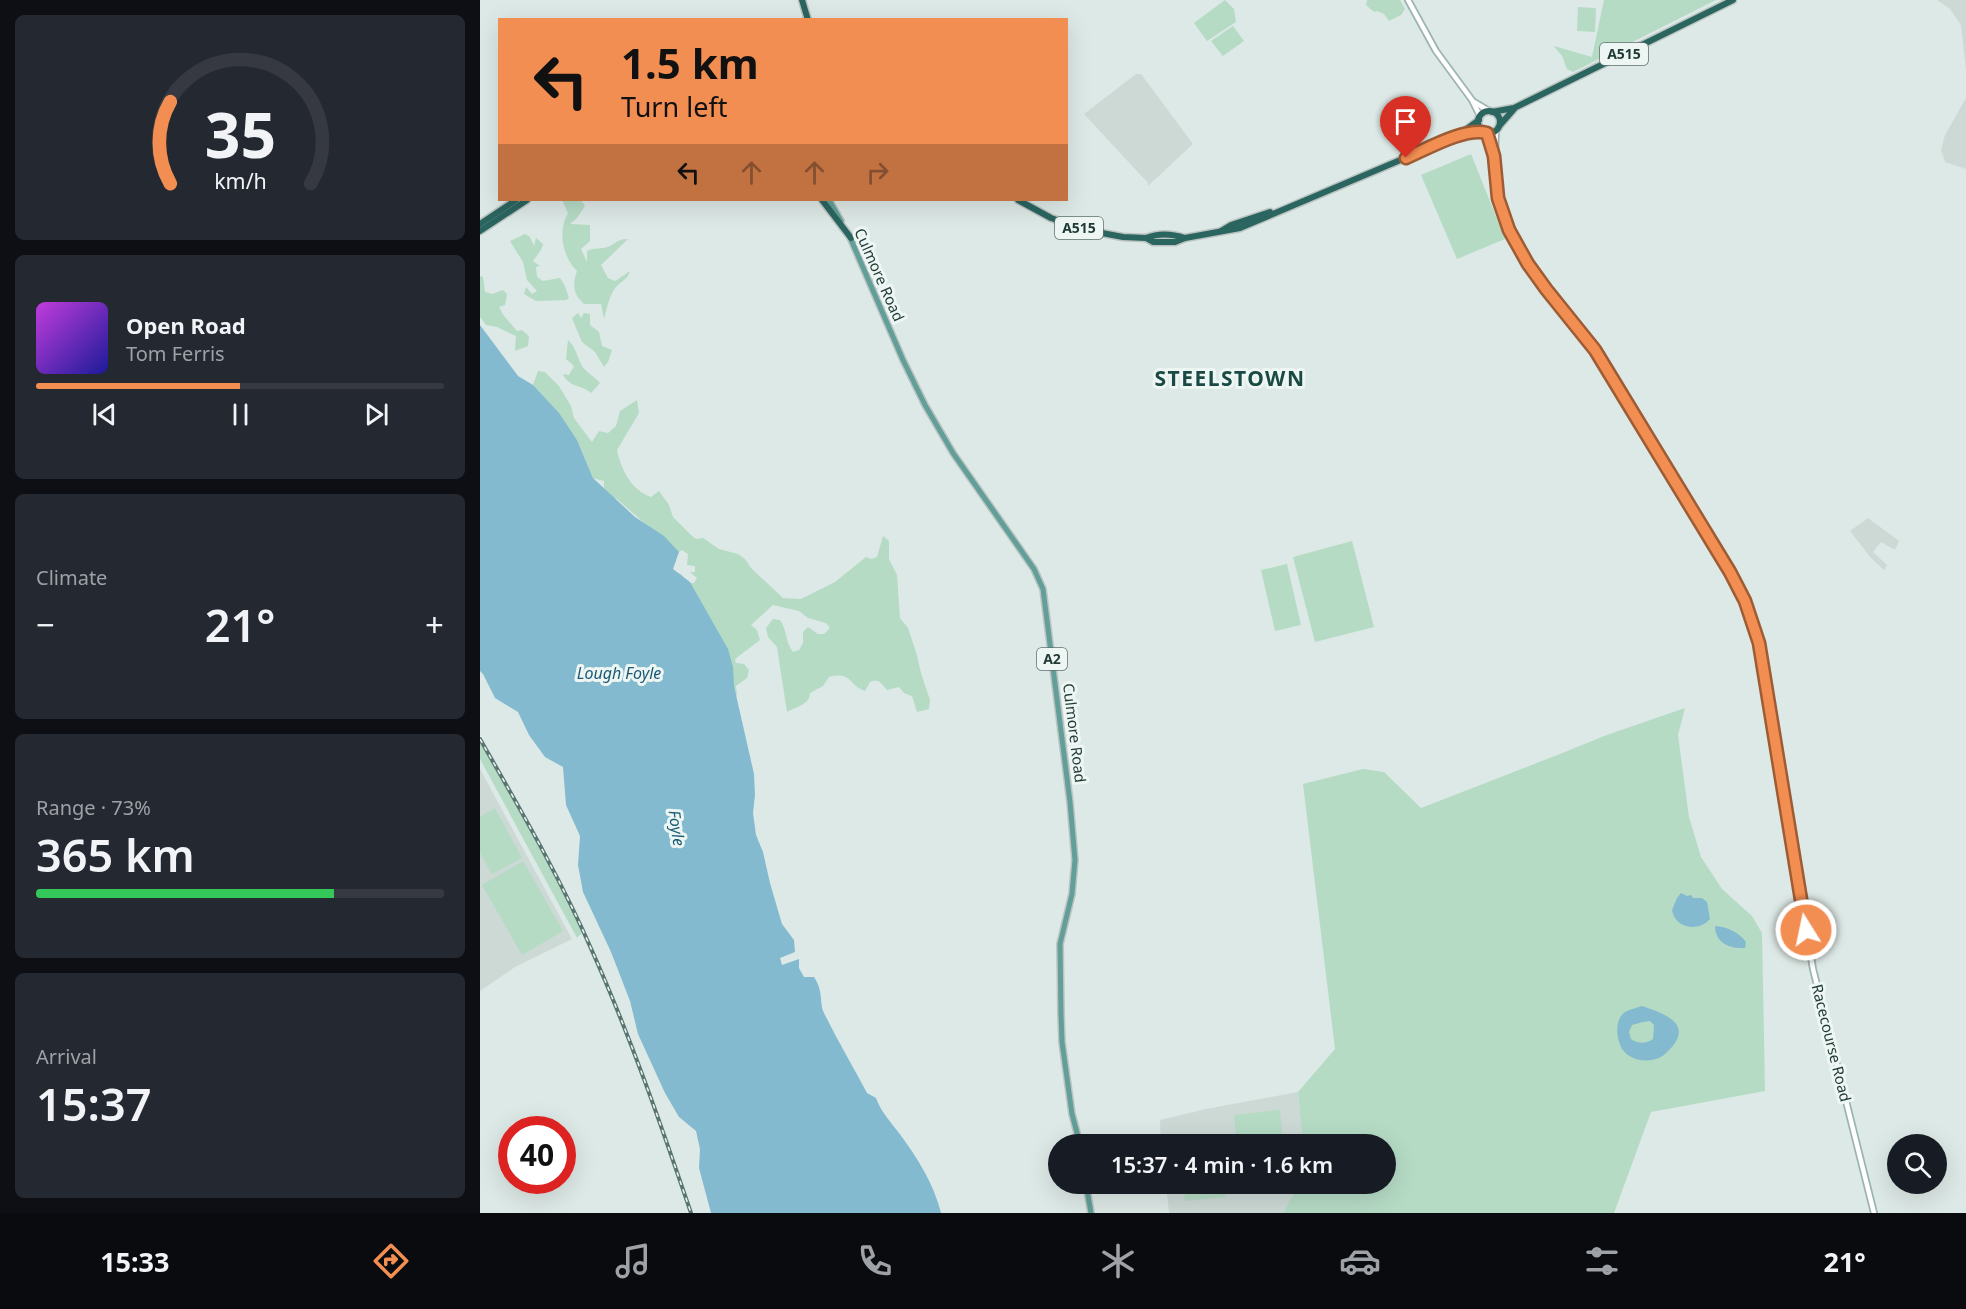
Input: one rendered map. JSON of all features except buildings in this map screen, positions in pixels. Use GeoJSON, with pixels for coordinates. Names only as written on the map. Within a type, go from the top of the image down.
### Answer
{"type":"FeatureCollection","features":[{"type":"Feature","properties":{"kind":"highway"},"geometry":{"type":"LineString","coordinates":[[802,0],[807,18]]}},
{"type":"Feature","properties":{"kind":"highway","name":"A515"},"geometry":{"type":"LineString","coordinates":[[1458,136],[1490,112],[1514,108],[1733,0]]}},
{"type":"Feature","properties":{"kind":"highway","name":"A515"},"geometry":{"type":"LineString","coordinates":[[1020,201],[1051,218],[1086,230],[1123,237],[1146,238],[1152,235],[1176,235],[1185,238],[1217,233],[1240,228],[1458,136],[1498,128],[1514,108]]}},
{"type":"Feature","properties":{"kind":"highway"},"geometry":{"type":"LineString","coordinates":[[1490,112],[1498,115],[1498,128]]}},
{"type":"Feature","properties":{"kind":"highway"},"geometry":{"type":"LineString","coordinates":[[1480,118],[1479,126],[1485,132]]}},
{"type":"Feature","properties":{"kind":"highway"},"geometry":{"type":"LineString","coordinates":[[480,231],[515,201]]}},
{"type":"Feature","properties":{"kind":"highway"},"geometry":{"type":"LineString","coordinates":[[480,224],[525,201]]}},
{"type":"Feature","properties":{"kind":"highway"},"geometry":{"type":"LineString","coordinates":[[823,201],[851,238]]}},
{"type":"Feature","properties":{"kind":"main road","name":"Culmore Road"},"geometry":{"type":"LineString","coordinates":[[830,201],[851,238],[885,321],[925,405],[953,453],[1034,569],[1043,589],[1071,802],[1075,860],[1072,894],[1060,944],[1062,1042],[1072,1114],[1077,1134]]}},
{"type":"Feature","properties":{"kind":"main road"},"geometry":{"type":"LineString","coordinates":[[1088,1194],[1091,1213]]}},
{"type":"Feature","properties":{"kind":"street"},"geometry":{"type":"LineString","coordinates":[[1408,0],[1436,51],[1472,100],[1480,118]]}},
{"type":"Feature","properties":{"kind":"street"},"geometry":{"type":"LineString","coordinates":[[1472,100],[1490,112]]}},
{"type":"Feature","properties":{"kind":"street","name":"Racecourse Road"},"geometry":{"type":"LineString","coordinates":[[1498,128],[1494,156],[1498,198],[1509,230],[1528,264],[1595,350],[1619,386],[1730,572],[1754,624],[1813,969],[1874,1213]]}},
{"type":"Feature","properties":{"kind":"street","name":"Racecourse Road"},"geometry":{"type":"LineString","coordinates":[[1485,132],[1494,156]]}},
{"type":"Feature","properties":{"kind":"shaded area"},"geometry":{"type":"Polygon","coordinates":[[[1937,0],[1966,0],[1966,70],[1961,25],[1950,9],[1937,0]]]}},
{"type":"Feature","properties":{"kind":"shaded area"},"geometry":{"type":"Polygon","coordinates":[[[1136,74],[1141,74],[1193,144],[1148,186],[1148,183],[1084,114],[1136,74]]]}},
{"type":"Feature","properties":{"kind":"shaded area"},"geometry":{"type":"Polygon","coordinates":[[[1966,98],[1966,169],[1945,162],[1941,150],[1945,135],[1966,98]]]}},
{"type":"Feature","properties":{"kind":"shaded area"},"geometry":{"type":"Polygon","coordinates":[[[1868,518],[1899,541],[1895,550],[1881,542],[1873,552],[1887,565],[1884,570],[1871,558],[1850,531],[1868,518]]]}},
{"type":"Feature","properties":{"kind":"shaded area"},"geometry":{"type":"Polygon","coordinates":[[[480,769],[572,939],[515,967],[480,991],[480,769]]]}},
{"type":"Feature","properties":{"kind":"shaded area"},"geometry":{"type":"Polygon","coordinates":[[[1298,1092],[1302,1134],[1161,1134],[1160,1120],[1298,1092]]]}},
{"type":"Feature","properties":{"kind":"shaded area"},"geometry":{"type":"Polygon","coordinates":[[[1167,1194],[1293,1194],[1283,1213],[1169,1213],[1167,1194]]]}},
{"type":"Feature","properties":{"kind":"green space"},"geometry":{"type":"Polygon","coordinates":[[[1225,0],[1234,9],[1236,22],[1207,41],[1194,23],[1225,0]]]}},
{"type":"Feature","properties":{"kind":"green space"},"geometry":{"type":"Polygon","coordinates":[[[1367,0],[1400,0],[1405,9],[1401,15],[1389,21],[1384,14],[1374,12],[1366,5],[1367,0]]]}},
{"type":"Feature","properties":{"kind":"green space"},"geometry":{"type":"Polygon","coordinates":[[[1604,0],[1716,0],[1573,72],[1567,69],[1562,56],[1554,46],[1592,57],[1604,0]]]}},
{"type":"Feature","properties":{"kind":"green space"},"geometry":{"type":"Polygon","coordinates":[[[1578,7],[1596,8],[1595,32],[1577,31],[1578,7]]]}},
{"type":"Feature","properties":{"kind":"green space"},"geometry":{"type":"Polygon","coordinates":[[[1233,26],[1244,41],[1223,56],[1211,41],[1233,26]]]}},
{"type":"Feature","properties":{"kind":"green space"},"geometry":{"type":"Polygon","coordinates":[[[1471,154],[1505,239],[1457,259],[1421,175],[1471,154]]]}},
{"type":"Feature","properties":{"kind":"green space"},"geometry":{"type":"Polygon","coordinates":[[[562,201],[582,201],[585,206],[570,224],[590,225],[590,241],[581,249],[587,262],[587,251],[628,239],[601,265],[608,278],[615,281],[630,271],[627,278],[612,293],[604,319],[601,304],[584,304],[576,293],[574,281],[577,271],[565,252],[562,236],[568,213],[562,201]]]}},
{"type":"Feature","properties":{"kind":"green space"},"geometry":{"type":"Polygon","coordinates":[[[525,234],[530,237],[534,246],[536,238],[543,244],[533,261],[540,266],[536,267],[537,277],[543,281],[560,278],[569,298],[566,300],[536,301],[524,294],[526,287],[532,294],[537,291],[527,280],[523,262],[510,241],[525,234]]]}},
{"type":"Feature","properties":{"kind":"green space"},"geometry":{"type":"Polygon","coordinates":[[[480,276],[483,277],[485,292],[492,294],[503,290],[507,294],[505,305],[499,307],[517,331],[522,330],[529,336],[528,346],[515,351],[516,336],[497,327],[486,325],[480,317],[480,276]]]}},
{"type":"Feature","properties":{"kind":"green space"},"geometry":{"type":"Polygon","coordinates":[[[578,313],[581,318],[584,313],[590,314],[590,325],[599,332],[602,346],[612,350],[604,367],[595,352],[582,342],[572,318],[578,313]]]}},
{"type":"Feature","properties":{"kind":"green space"},"geometry":{"type":"Polygon","coordinates":[[[568,340],[575,349],[582,366],[600,383],[591,393],[568,382],[563,374],[569,375],[574,366],[566,359],[568,340]]]}},
{"type":"Feature","properties":{"kind":"green space"},"geometry":{"type":"Polygon","coordinates":[[[538,371],[545,372],[559,386],[571,406],[574,418],[592,442],[599,431],[608,433],[616,426],[620,411],[637,400],[639,413],[617,450],[628,478],[644,494],[651,497],[659,491],[669,505],[673,517],[691,535],[696,539],[703,538],[719,549],[738,554],[783,598],[801,599],[835,582],[866,557],[871,559],[877,557],[883,536],[889,541],[889,559],[897,575],[900,618],[908,628],[916,652],[930,700],[929,709],[917,712],[912,696],[904,693],[899,687],[887,690],[880,682],[873,681],[865,691],[846,677],[836,676],[829,677],[823,686],[810,693],[805,703],[787,712],[777,647],[768,637],[766,628],[773,619],[780,620],[793,652],[799,650],[803,643],[803,632],[808,627],[818,634],[824,634],[830,628],[826,623],[808,618],[799,611],[773,605],[751,625],[757,630],[760,640],[735,659],[736,663],[744,664],[749,670],[747,678],[736,686],[737,694],[733,702],[680,585],[679,573],[686,583],[694,583],[697,578],[690,572],[695,572],[695,566],[687,565],[688,554],[682,550],[678,553],[617,499],[604,495],[604,481],[593,478],[577,440],[533,385],[538,371]]]}},
{"type":"Feature","properties":{"kind":"green space"},"geometry":{"type":"Polygon","coordinates":[[[1352,541],[1374,627],[1315,642],[1293,557],[1352,541]]]}},
{"type":"Feature","properties":{"kind":"green space"},"geometry":{"type":"Polygon","coordinates":[[[1287,564],[1301,625],[1275,631],[1261,570],[1287,564]]]}},
{"type":"Feature","properties":{"kind":"green space"},"geometry":{"type":"Polygon","coordinates":[[[1685,708],[1678,735],[1689,817],[1701,857],[1722,889],[1752,916],[1762,933],[1765,1091],[1651,1112],[1614,1213],[1283,1213],[1293,1194],[1396,1194],[1396,1134],[1302,1134],[1298,1092],[1335,1049],[1303,784],[1363,769],[1384,772],[1421,808],[1604,736],[1685,708]]]}},
{"type":"Feature","properties":{"kind":"green space"},"geometry":{"type":"Polygon","coordinates":[[[480,739],[528,823],[583,932],[577,938],[480,759],[480,739]]]}},
{"type":"Feature","properties":{"kind":"green space"},"geometry":{"type":"Polygon","coordinates":[[[495,808],[522,858],[492,874],[480,853],[480,817],[495,808]]]}},
{"type":"Feature","properties":{"kind":"green space"},"geometry":{"type":"Polygon","coordinates":[[[523,861],[563,931],[522,955],[482,885],[523,861]]]}},
{"type":"Feature","properties":{"kind":"green space"},"geometry":{"type":"Polygon","coordinates":[[[1280,1110],[1282,1134],[1236,1134],[1234,1115],[1280,1110]]]}},
{"type":"Feature","properties":{"kind":"green space"},"geometry":{"type":"Polygon","coordinates":[[[1184,1194],[1225,1194],[1225,1197],[1185,1201],[1184,1194]]]}},
{"type":"Feature","properties":{"kind":"water","name":"Lough Foyle"},"geometry":{"type":"Polygon","coordinates":[[[480,325],[518,376],[533,385],[559,413],[577,440],[593,478],[635,517],[664,536],[679,552],[673,569],[690,582],[728,649],[733,667],[734,686],[754,774],[753,813],[756,835],[763,852],[782,924],[794,940],[795,952],[780,958],[782,965],[799,959],[799,968],[804,977],[814,977],[819,988],[823,1009],[834,1033],[867,1093],[876,1098],[883,1112],[918,1161],[934,1192],[941,1213],[711,1213],[699,1168],[700,1149],[696,1131],[679,1117],[665,1093],[638,1034],[630,1001],[611,952],[583,892],[578,865],[580,836],[566,805],[563,767],[545,757],[529,735],[518,712],[495,698],[480,671],[480,325]]]}},
{"type":"Feature","properties":{"kind":"water"},"geometry":{"type":"Polygon","coordinates":[[[1681,893],[1691,895],[1693,898],[1702,898],[1707,902],[1710,919],[1700,926],[1682,925],[1672,910],[1681,893]]]}},
{"type":"Feature","properties":{"kind":"water"},"geometry":{"type":"Polygon","coordinates":[[[1715,926],[1728,929],[1743,938],[1746,942],[1745,948],[1724,944],[1718,937],[1715,926]]]}},
{"type":"Feature","properties":{"kind":"water"},"geometry":{"type":"Polygon","coordinates":[[[1642,1006],[1669,1018],[1678,1029],[1678,1036],[1674,1044],[1665,1054],[1655,1059],[1643,1060],[1631,1057],[1623,1050],[1619,1041],[1617,1030],[1621,1015],[1642,1006]],[[1650,1021],[1632,1025],[1629,1032],[1631,1039],[1642,1043],[1653,1039],[1654,1025],[1650,1021]]]}},
{"type":"Feature","properties":{"kind":"railway"},"geometry":{"type":"LineString","coordinates":[[480,739],[554,871],[581,925],[633,1049],[691,1213]]}},
{"type":"Feature","properties":{"kind":"district","name":"STEELSTOWN"},"geometry":{"type":"Point","coordinates":[1230,379]}},
{"type":"Feature","properties":{"kind":"route"},"geometry":{"type":"LineString","coordinates":[[1406,158],[1458,136],[1472,132],[1487,133],[1492,144],[1498,198],[1509,230],[1528,264],[1595,350],[1619,386],[1730,572],[1745,601],[1759,643],[1806,930]]}},
{"type":"Feature","properties":{"kind":"water label","name":"Foyle"},"geometry":{"type":"Point","coordinates":[677,828]}}]}
